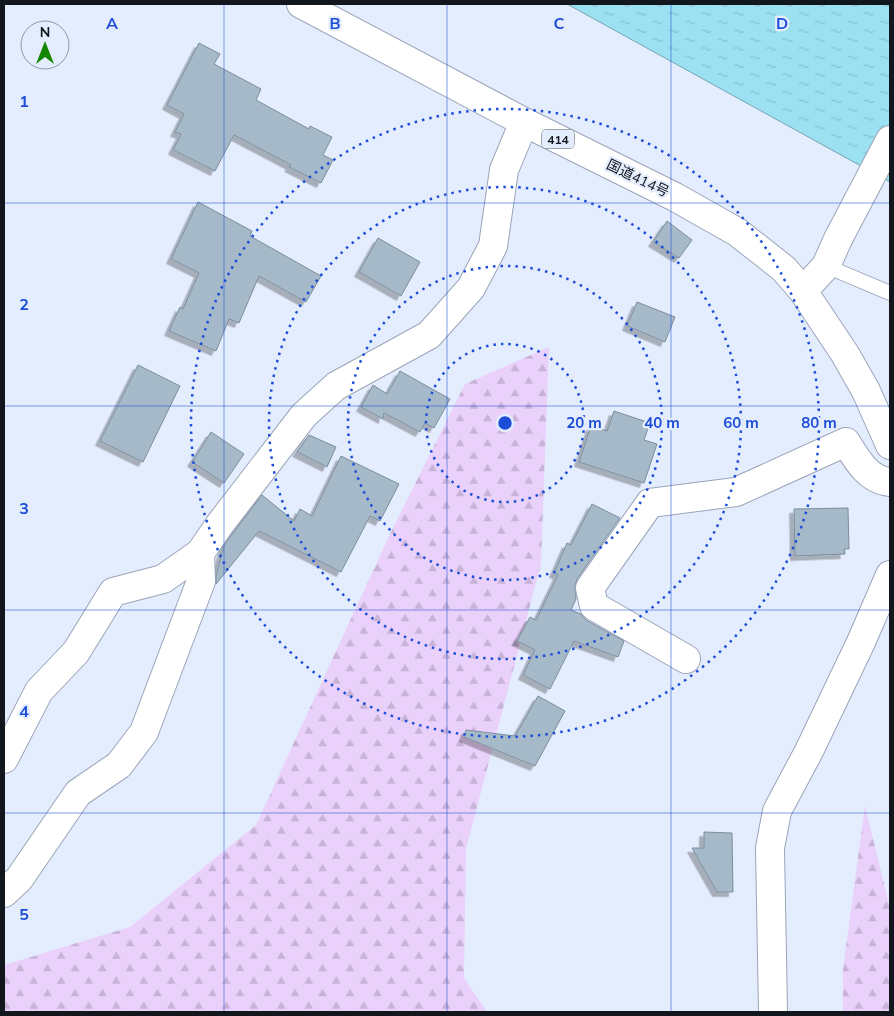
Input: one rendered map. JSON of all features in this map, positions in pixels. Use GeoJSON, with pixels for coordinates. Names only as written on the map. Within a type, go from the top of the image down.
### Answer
{"type":"FeatureCollection","features":[{"type":"Feature","properties":{"kind":"main road","name":"国道414号"},"geometry":{"type":"LineString","coordinates":[[301,4],[524,122],[675,197],[737,232],[784,269],[803,291],[836,340],[862,384],[890,445]]}},
{"type":"Feature","properties":{"kind":"main road"},"geometry":{"type":"LineString","coordinates":[[4,759],[39,691],[76,652],[113,592],[163,579],[200,553],[304,415],[336,386],[429,335],[472,288],[493,246],[504,170],[524,122]]}},
{"type":"Feature","properties":{"kind":"main road"},"geometry":{"type":"LineString","coordinates":[[803,291],[826,266],[838,239],[890,140]]}},
{"type":"Feature","properties":{"kind":"main road"},"geometry":{"type":"LineString","coordinates":[[686,659],[594,606],[590,588],[650,503],[736,492],[846,442],[861,466],[880,481],[890,482]]}},
{"type":"Feature","properties":{"kind":"main road"},"geometry":{"type":"LineString","coordinates":[[4,893],[18,878],[78,793],[118,765],[144,732],[201,580],[200,553]]}},
{"type":"Feature","properties":{"kind":"main road"},"geometry":{"type":"LineString","coordinates":[[773,1012],[770,848],[777,810],[809,751],[861,642],[890,575]]}},
{"type":"Feature","properties":{"kind":"lane"},"geometry":{"type":"LineString","coordinates":[[826,266],[890,293]]}},
{"type":"Feature","properties":{"kind":"green space"},"geometry":{"type":"Polygon","coordinates":[[[549,347],[541,564],[466,849],[464,978],[487,1012],[4,1012],[4,965],[130,927],[256,825],[389,536],[465,384],[549,347]]]}},
{"type":"Feature","properties":{"kind":"green space"},"geometry":{"type":"Polygon","coordinates":[[[865,806],[890,908],[890,1012],[843,1012],[843,969],[865,806]]]}},
{"type":"Feature","properties":{"kind":"water"},"geometry":{"type":"Polygon","coordinates":[[[567,4],[890,4],[890,182],[567,4]]]}},
{"type":"Feature","properties":{"kind":"building"},"geometry":{"type":"Polygon","coordinates":[[[199,43],[220,54],[214,64],[261,89],[256,100],[309,129],[310,126],[332,137],[323,155],[333,160],[321,183],[234,135],[215,171],[173,150],[181,134],[175,132],[184,114],[167,105],[199,43]]]}},
{"type":"Feature","properties":{"kind":"building"},"geometry":{"type":"Polygon","coordinates":[[[198,202],[252,231],[250,236],[321,276],[306,302],[259,276],[239,323],[229,319],[216,351],[169,331],[180,307],[183,309],[199,273],[171,259],[198,202]]]}},
{"type":"Feature","properties":{"kind":"building"},"geometry":{"type":"Polygon","coordinates":[[[667,221],[692,240],[679,258],[653,242],[667,221]]]}},
{"type":"Feature","properties":{"kind":"building"},"geometry":{"type":"Polygon","coordinates":[[[378,238],[420,262],[401,296],[359,272],[378,238]]]}},
{"type":"Feature","properties":{"kind":"building"},"geometry":{"type":"Polygon","coordinates":[[[637,302],[675,317],[665,342],[627,326],[637,302]]]}},
{"type":"Feature","properties":{"kind":"building"},"geometry":{"type":"Polygon","coordinates":[[[138,365],[180,386],[143,462],[100,441],[138,365]]]}},
{"type":"Feature","properties":{"kind":"building"},"geometry":{"type":"Polygon","coordinates":[[[400,371],[450,399],[434,428],[425,423],[420,432],[384,413],[383,419],[361,407],[373,385],[387,394],[400,371]]]}},
{"type":"Feature","properties":{"kind":"building"},"geometry":{"type":"Polygon","coordinates":[[[614,411],[650,423],[644,440],[657,444],[644,483],[579,462],[591,426],[607,431],[614,411]]]}},
{"type":"Feature","properties":{"kind":"building"},"geometry":{"type":"Polygon","coordinates":[[[211,432],[244,454],[224,483],[192,462],[211,432]]]}},
{"type":"Feature","properties":{"kind":"building"},"geometry":{"type":"Polygon","coordinates":[[[309,435],[336,447],[327,467],[297,452],[309,435]]]}},
{"type":"Feature","properties":{"kind":"building"},"geometry":{"type":"Polygon","coordinates":[[[341,456],[399,484],[380,521],[370,516],[341,572],[259,531],[216,584],[216,576],[224,545],[262,495],[294,521],[300,509],[312,516],[341,456]]]}},
{"type":"Feature","properties":{"kind":"building"},"geometry":{"type":"Polygon","coordinates":[[[592,504],[620,518],[577,579],[575,585],[576,599],[571,610],[581,614],[586,620],[624,641],[618,657],[574,641],[550,689],[523,675],[535,650],[517,641],[530,617],[536,620],[558,575],[554,573],[567,543],[571,545],[592,504]]]}},
{"type":"Feature","properties":{"kind":"building"},"geometry":{"type":"Polygon","coordinates":[[[848,508],[849,549],[844,549],[845,554],[795,556],[794,509],[848,508]]]}},
{"type":"Feature","properties":{"kind":"building"},"geometry":{"type":"Polygon","coordinates":[[[538,696],[565,711],[535,766],[464,737],[466,730],[515,736],[538,696]]]}},
{"type":"Feature","properties":{"kind":"building"},"geometry":{"type":"Polygon","coordinates":[[[704,832],[732,833],[733,892],[717,892],[692,848],[704,848],[704,832]]]}}]}
